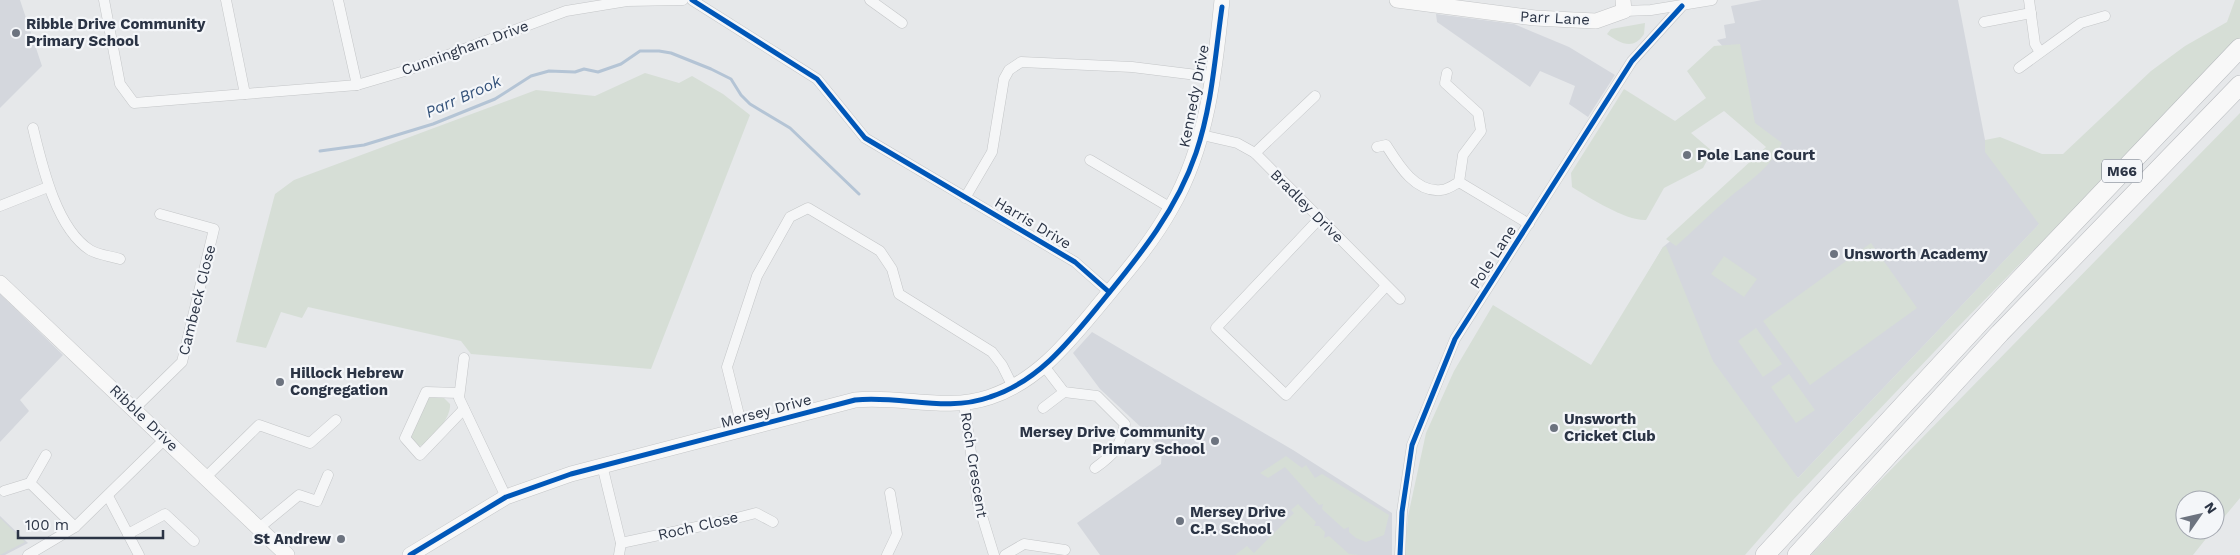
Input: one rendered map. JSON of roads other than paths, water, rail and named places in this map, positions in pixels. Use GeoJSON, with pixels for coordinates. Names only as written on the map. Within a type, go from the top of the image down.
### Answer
{"type":"FeatureCollection","features":[{"type":"Feature","properties":{"kind":"highway","name":"M66"},"geometry":{"type":"LineString","coordinates":[[1765,555],[2005,295],[2240,48]]}},
{"type":"Feature","properties":{"kind":"highway","name":"M66"},"geometry":{"type":"LineString","coordinates":[[1797,555],[2000,333],[2240,85]]}},
{"type":"Feature","properties":{"kind":"street","name":"Cunningham Drive"},"geometry":{"type":"LineString","coordinates":[[104,0],[120,84],[134,103],[357,85],[408,70],[566,12],[627,1],[683,0]]}},
{"type":"Feature","properties":{"kind":"street"},"geometry":{"type":"LineString","coordinates":[[226,0],[246,94]]}},
{"type":"Feature","properties":{"kind":"street"},"geometry":{"type":"LineString","coordinates":[[338,0],[357,85]]}},
{"type":"Feature","properties":{"kind":"street"},"geometry":{"type":"LineString","coordinates":[[563,0],[566,12]]}},
{"type":"Feature","properties":{"kind":"street"},"geometry":{"type":"LineString","coordinates":[[692,0],[817,79],[865,138],[966,198],[992,152],[997,133],[1004,79],[1009,70],[1021,62],[1132,68],[1212,77]]}},
{"type":"Feature","properties":{"kind":"street"},"geometry":{"type":"LineString","coordinates":[[870,0],[902,22]]}},
{"type":"Feature","properties":{"kind":"street","name":"Kennedy Drive"},"geometry":{"type":"LineString","coordinates":[[1109,292],[1156,234],[1172,208],[1189,172],[1202,135],[1222,0]]}},
{"type":"Feature","properties":{"kind":"street","name":"Parr Lane"},"geometry":{"type":"LineString","coordinates":[[1397,0],[1535,18],[1596,21],[1623,6],[1682,6],[1712,0]]}},
{"type":"Feature","properties":{"kind":"street"},"geometry":{"type":"LineString","coordinates":[[2029,0],[2035,44],[2040,52]]}},
{"type":"Feature","properties":{"kind":"street","name":"Pole Lane"},"geometry":{"type":"LineString","coordinates":[[1400,555],[1402,512],[1412,445],[1455,340],[1632,61],[1682,6]]}},
{"type":"Feature","properties":{"kind":"street"},"geometry":{"type":"LineString","coordinates":[[1984,22],[2031,13]]}},
{"type":"Feature","properties":{"kind":"street"},"geometry":{"type":"LineString","coordinates":[[2019,68],[2081,23],[2105,16]]}},
{"type":"Feature","properties":{"kind":"street"},"geometry":{"type":"LineString","coordinates":[[1447,73],[1445,83],[1478,113],[1481,131],[1463,155],[1459,182]]}},
{"type":"Feature","properties":{"kind":"street"},"geometry":{"type":"LineString","coordinates":[[1255,153],[1308,98]]}},
{"type":"Feature","properties":{"kind":"street"},"geometry":{"type":"LineString","coordinates":[[34,128],[48,188],[77,238],[91,250],[120,259]]}},
{"type":"Feature","properties":{"kind":"street","name":"Bradley Drive"},"geometry":{"type":"LineString","coordinates":[[1202,135],[1237,143],[1255,153],[1400,299]]}},
{"type":"Feature","properties":{"kind":"street"},"geometry":{"type":"LineString","coordinates":[[1377,147],[1386,145],[1400,166],[1412,179],[1430,190],[1443,190],[1459,182]]}},
{"type":"Feature","properties":{"kind":"street"},"geometry":{"type":"LineString","coordinates":[[1090,160],[1172,208]]}},
{"type":"Feature","properties":{"kind":"street"},"geometry":{"type":"LineString","coordinates":[[1459,182],[1528,224]]}},
{"type":"Feature","properties":{"kind":"street"},"geometry":{"type":"LineString","coordinates":[[0,206],[48,188]]}},
{"type":"Feature","properties":{"kind":"street","name":"Harris Drive"},"geometry":{"type":"LineString","coordinates":[[966,198],[1075,262],[1109,292]]}},
{"type":"Feature","properties":{"kind":"street"},"geometry":{"type":"LineString","coordinates":[[743,430],[727,367],[757,276],[790,217],[808,208],[880,251],[892,268],[899,294],[992,352],[1002,365],[1013,387]]}},
{"type":"Feature","properties":{"kind":"street","name":"Cambeck Close"},"geometry":{"type":"LineString","coordinates":[[135,408],[182,362],[214,229],[160,214]]}},
{"type":"Feature","properties":{"kind":"street"},"geometry":{"type":"LineString","coordinates":[[1319,219],[1216,328],[1286,395],[1386,286]]}},
{"type":"Feature","properties":{"kind":"street","name":"Ribble Drive"},"geometry":{"type":"LineString","coordinates":[[0,283],[135,408],[287,555]]}},
{"type":"Feature","properties":{"kind":"street","name":"Mersey Drive"},"geometry":{"type":"LineString","coordinates":[[410,555],[506,497],[602,465],[862,400],[889,398],[943,405],[990,398],[1013,387],[1044,366],[1067,344],[1109,292]]}},
{"type":"Feature","properties":{"kind":"street"},"geometry":{"type":"LineString","coordinates":[[464,358],[459,398],[506,497]]}},
{"type":"Feature","properties":{"kind":"street"},"geometry":{"type":"LineString","coordinates":[[1044,366],[1064,392]]}},
{"type":"Feature","properties":{"kind":"street"},"geometry":{"type":"LineString","coordinates":[[460,392],[426,392],[405,438],[420,455],[464,410]]}},
{"type":"Feature","properties":{"kind":"street"},"geometry":{"type":"LineString","coordinates":[[1043,408],[1064,392],[1097,396],[1125,424],[1121,443],[1115,453],[1096,468]]}},
{"type":"Feature","properties":{"kind":"street","name":"Roch Crescent"},"geometry":{"type":"LineString","coordinates":[[964,403],[978,503],[994,555]]}},
{"type":"Feature","properties":{"kind":"street"},"geometry":{"type":"LineString","coordinates":[[206,477],[259,425],[310,443],[336,420]]}},
{"type":"Feature","properties":{"kind":"street"},"geometry":{"type":"LineString","coordinates":[[28,555],[75,528],[165,438]]}},
{"type":"Feature","properties":{"kind":"street"},"geometry":{"type":"LineString","coordinates":[[4,491],[30,484],[46,455]]}},
{"type":"Feature","properties":{"kind":"street"},"geometry":{"type":"LineString","coordinates":[[602,465],[620,543],[619,555]]}},
{"type":"Feature","properties":{"kind":"street"},"geometry":{"type":"LineString","coordinates":[[260,528],[299,495],[318,502],[328,475]]}},
{"type":"Feature","properties":{"kind":"street"},"geometry":{"type":"LineString","coordinates":[[30,484],[75,528]]}},
{"type":"Feature","properties":{"kind":"street"},"geometry":{"type":"LineString","coordinates":[[887,555],[897,534],[890,493]]}},
{"type":"Feature","properties":{"kind":"street"},"geometry":{"type":"LineString","coordinates":[[108,496],[139,555]]}},
{"type":"Feature","properties":{"kind":"street","name":"Roch Close"},"geometry":{"type":"LineString","coordinates":[[620,543],[725,522],[756,513],[773,522]]}},
{"type":"Feature","properties":{"kind":"street"},"geometry":{"type":"LineString","coordinates":[[128,534],[165,514],[194,541]]}},
{"type":"Feature","properties":{"kind":"street"},"geometry":{"type":"LineString","coordinates":[[1005,555],[1024,544],[1065,550]]}},
{"type":"Feature","properties":{"kind":"waterway","name":"Parr Brook"},"geometry":{"type":"LineString","coordinates":[[320,151],[364,145],[433,124],[495,99],[531,76],[549,71],[575,72],[584,69],[598,72],[621,64],[640,51],[659,51],[671,53],[731,79],[741,95],[750,104],[790,128],[859,194]]}},
{"type":"Feature","properties":{"kind":"place","name":"Ribble Drive Community Primary School"},"geometry":{"type":"Point","coordinates":[16,33]}},
{"type":"Feature","properties":{"kind":"place","name":"Pole Lane Court"},"geometry":{"type":"Point","coordinates":[1687,155]}},
{"type":"Feature","properties":{"kind":"place","name":"Unsworth Academy"},"geometry":{"type":"Point","coordinates":[1834,254]}},
{"type":"Feature","properties":{"kind":"place","name":"Hillock Hebrew Congregation"},"geometry":{"type":"Point","coordinates":[280,382]}},
{"type":"Feature","properties":{"kind":"place","name":"Unsworth Cricket Club"},"geometry":{"type":"Point","coordinates":[1554,428]}},
{"type":"Feature","properties":{"kind":"place","name":"Mersey Drive Community Primary School"},"geometry":{"type":"Point","coordinates":[1215,441]}},
{"type":"Feature","properties":{"kind":"place","name":"Mersey Drive C.P. School"},"geometry":{"type":"Point","coordinates":[1180,521]}},
{"type":"Feature","properties":{"kind":"place","name":"St Andrew"},"geometry":{"type":"Point","coordinates":[341,539]}}]}
